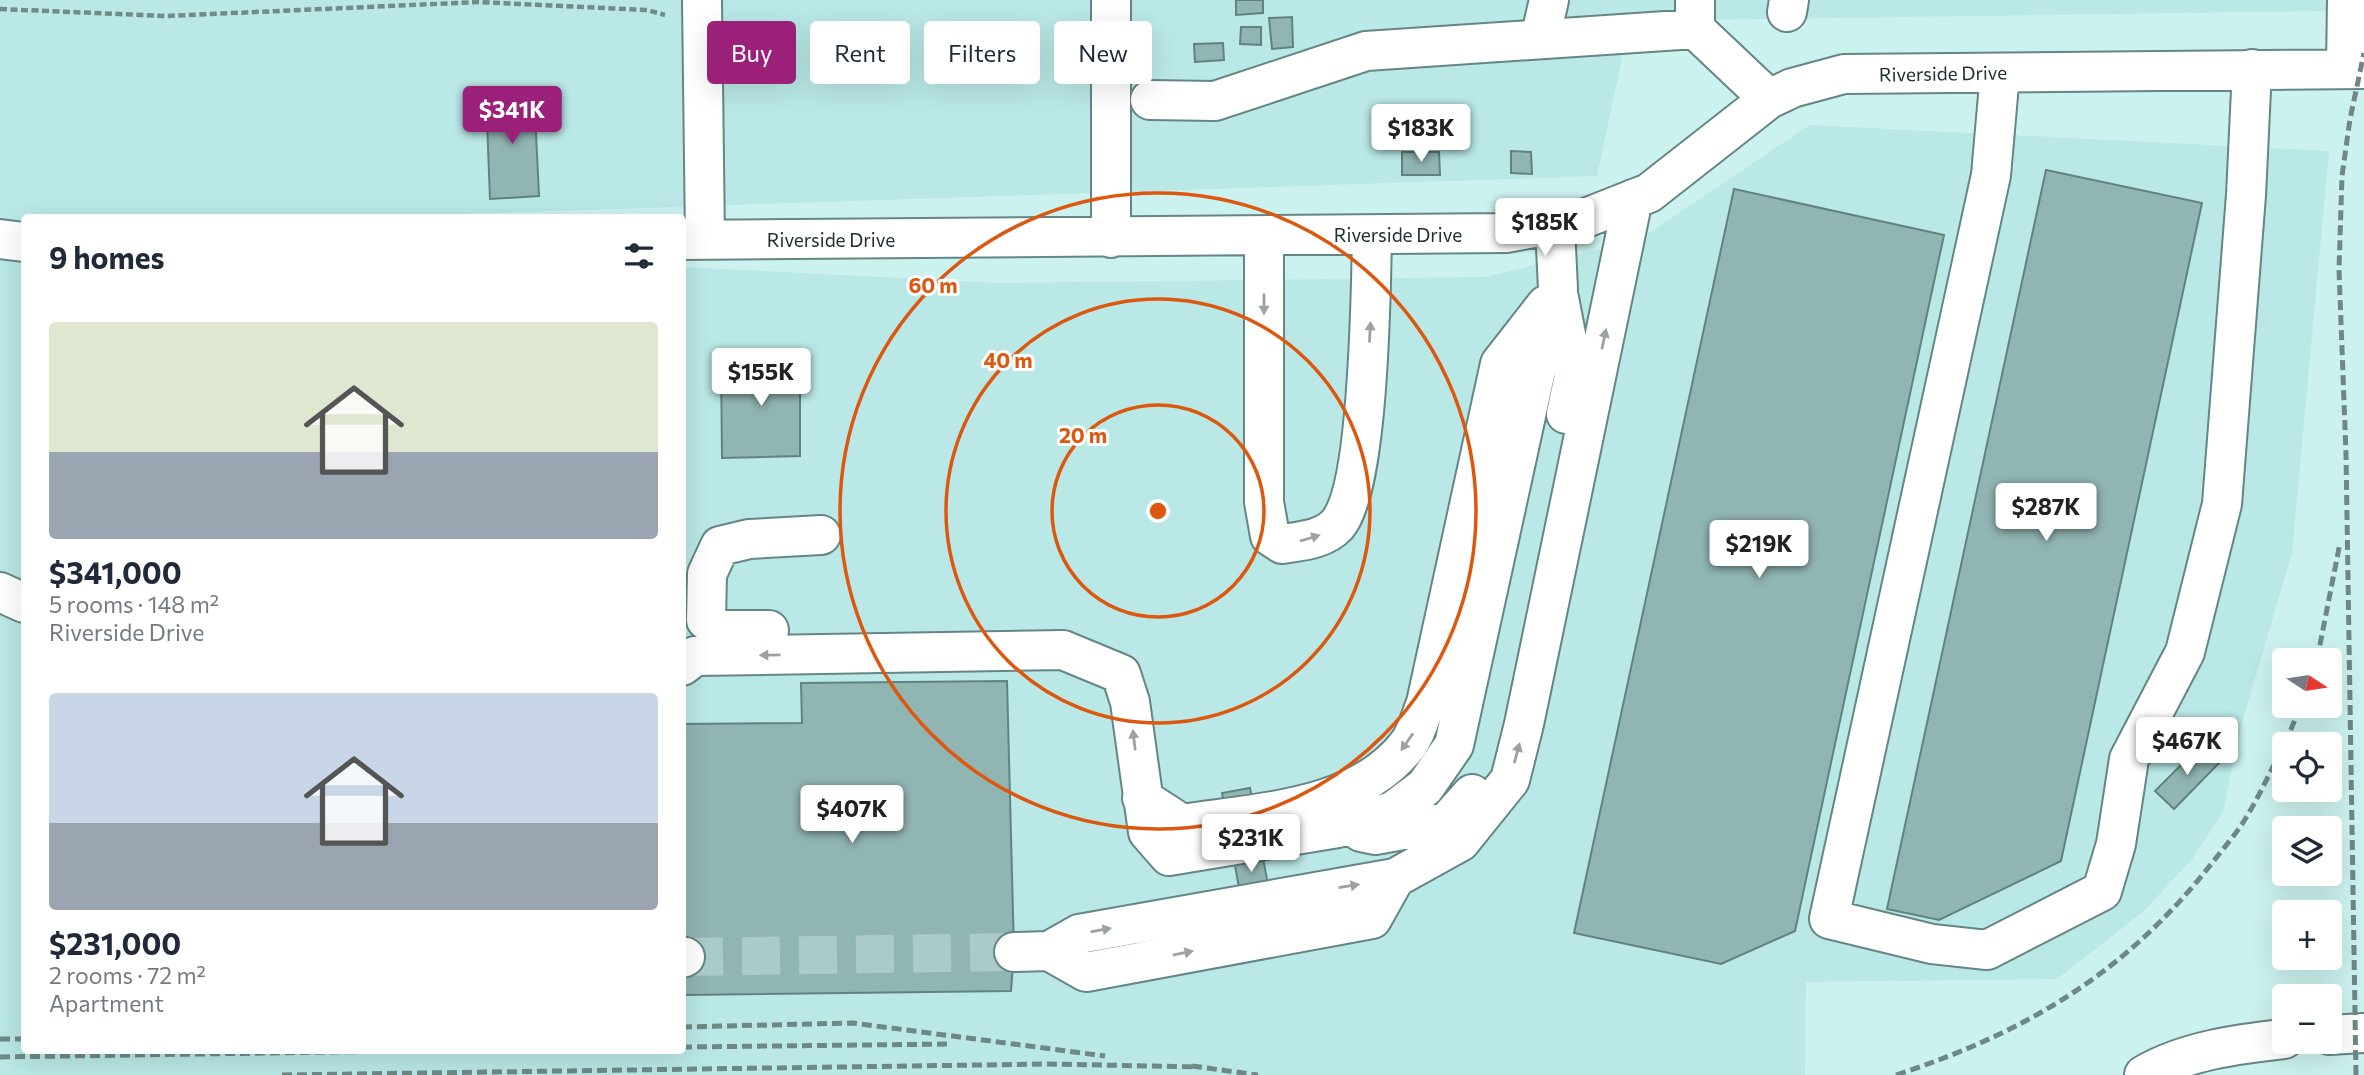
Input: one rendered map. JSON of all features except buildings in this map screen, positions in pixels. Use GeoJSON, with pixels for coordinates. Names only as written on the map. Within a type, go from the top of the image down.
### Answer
{"type":"FeatureCollection","features":[{"type":"Feature","properties":{"kind":"street"},"geometry":{"type":"LineString","coordinates":[[1111,0],[1111,237]]}},
{"type":"Feature","properties":{"kind":"street"},"geometry":{"type":"LineString","coordinates":[[1540,39],[1549,0]]}},
{"type":"Feature","properties":{"kind":"street"},"geometry":{"type":"LineString","coordinates":[[2347,0],[2355,69]]}},
{"type":"Feature","properties":{"kind":"street"},"geometry":{"type":"LineString","coordinates":[[694,240],[702,13]]}},
{"type":"Feature","properties":{"kind":"street"},"geometry":{"type":"LineString","coordinates":[[1150,100],[1215,101],[1366,51],[1540,39],[1695,15],[1769,99]]}},
{"type":"Feature","properties":{"kind":"street"},"geometry":{"type":"LineString","coordinates":[[2000,72],[1991,175],[1829,919],[1932,944],[1987,950],[2102,891],[2116,844],[2129,759],[2185,652],[2222,504],[2246,195],[2252,69]]}},
{"type":"Feature","properties":{"kind":"street","name":"Riverside Drive"},"geometry":{"type":"LineString","coordinates":[[694,240],[1506,233],[1555,227],[1649,193],[1769,99],[1792,88],[1844,74],[2355,69]]}},
{"type":"Feature","properties":{"kind":"street"},"geometry":{"type":"LineString","coordinates":[[1031,952],[1079,934],[1395,878],[1460,842],[1510,780],[1633,199]]}},
{"type":"Feature","properties":{"kind":"street"},"geometry":{"type":"LineString","coordinates":[[821,535],[749,539],[720,546],[707,574],[706,620],[718,630],[1028,630],[1063,650],[1121,674],[1129,702],[1148,832],[1169,856],[1338,828],[1393,811],[1411,814],[1425,787],[1454,745],[1536,370],[1558,289],[1555,227]]}},
{"type":"Feature","properties":{"kind":"street"},"geometry":{"type":"LineString","coordinates":[[1264,236],[1264,502],[1270,536],[1282,544],[1314,539],[1335,527],[1348,508],[1364,403],[1370,334],[1372,234]]}},
{"type":"Feature","properties":{"kind":"street"},"geometry":{"type":"LineString","coordinates":[[0,239],[21,242]]}},
{"type":"Feature","properties":{"kind":"street"},"geometry":{"type":"LineString","coordinates":[[1142,798],[1182,824],[1315,802],[1374,778],[1410,742],[1426,703],[1500,364],[1558,289]]}},
{"type":"Feature","properties":{"kind":"street"},"geometry":{"type":"LineString","coordinates":[[0,592],[21,602]]}},
{"type":"Feature","properties":{"kind":"street"},"geometry":{"type":"LineString","coordinates":[[686,663],[695,656],[1063,650]]}},
{"type":"Feature","properties":{"kind":"street"},"geometry":{"type":"LineString","coordinates":[[2342,1034],[2364,1032]]}},
{"type":"Feature","properties":{"kind":"street"},"geometry":{"type":"LineString","coordinates":[[2144,1075],[2160,1066],[2211,1050],[2272,1041]]}},
{"type":"Feature","properties":{"kind":"path"},"geometry":{"type":"LineString","coordinates":[[0,9],[166,16],[479,2],[702,13]]}},
{"type":"Feature","properties":{"kind":"shaded area"},"geometry":{"type":"Polygon","coordinates":[[[0,0],[2326,0],[2326,11],[1630,21],[1597,176],[462,214],[21,214],[21,1054],[686,1054],[686,267],[1001,283],[1486,277],[1640,239],[1810,125],[2329,151],[2292,553],[2240,729],[2223,812],[2192,859],[2143,912],[2057,979],[1806,982],[1805,1075],[0,1075],[0,0]]]}},
{"type":"Feature","properties":{"kind":"tunnel"},"geometry":{"type":"LineString","coordinates":[[686,957],[1014,952]]}},
{"type":"Feature","properties":{"kind":"railway"},"geometry":{"type":"LineString","coordinates":[[2356,1075],[2346,454],[2339,270],[2342,176],[2350,119],[2364,53]]}},
{"type":"Feature","properties":{"kind":"railway"},"geometry":{"type":"LineString","coordinates":[[2319,648],[2340,543]]}},
{"type":"Feature","properties":{"kind":"railway"},"geometry":{"type":"LineString","coordinates":[[2290,732],[2296,718]]}},
{"type":"Feature","properties":{"kind":"railway"},"geometry":{"type":"LineString","coordinates":[[1896,1075],[1944,1058],[2031,1018],[2109,967],[2179,902],[2212,863],[2237,832],[2272,769]]}},
{"type":"Feature","properties":{"kind":"railway"},"geometry":{"type":"LineString","coordinates":[[686,1027],[853,1023],[1105,1056]]}},
{"type":"Feature","properties":{"kind":"railway"},"geometry":{"type":"LineString","coordinates":[[0,1039],[21,1039]]}},
{"type":"Feature","properties":{"kind":"railway"},"geometry":{"type":"LineString","coordinates":[[686,1047],[952,1044]]}},
{"type":"Feature","properties":{"kind":"railway"},"geometry":{"type":"LineString","coordinates":[[0,1057],[199,1054]]}},
{"type":"Feature","properties":{"kind":"railway"},"geometry":{"type":"LineString","coordinates":[[282,1075],[1048,1064],[1201,1067]]}},
{"type":"Feature","properties":{"kind":"railway"},"geometry":{"type":"LineString","coordinates":[[1192,1066],[1258,1075]]}}]}
